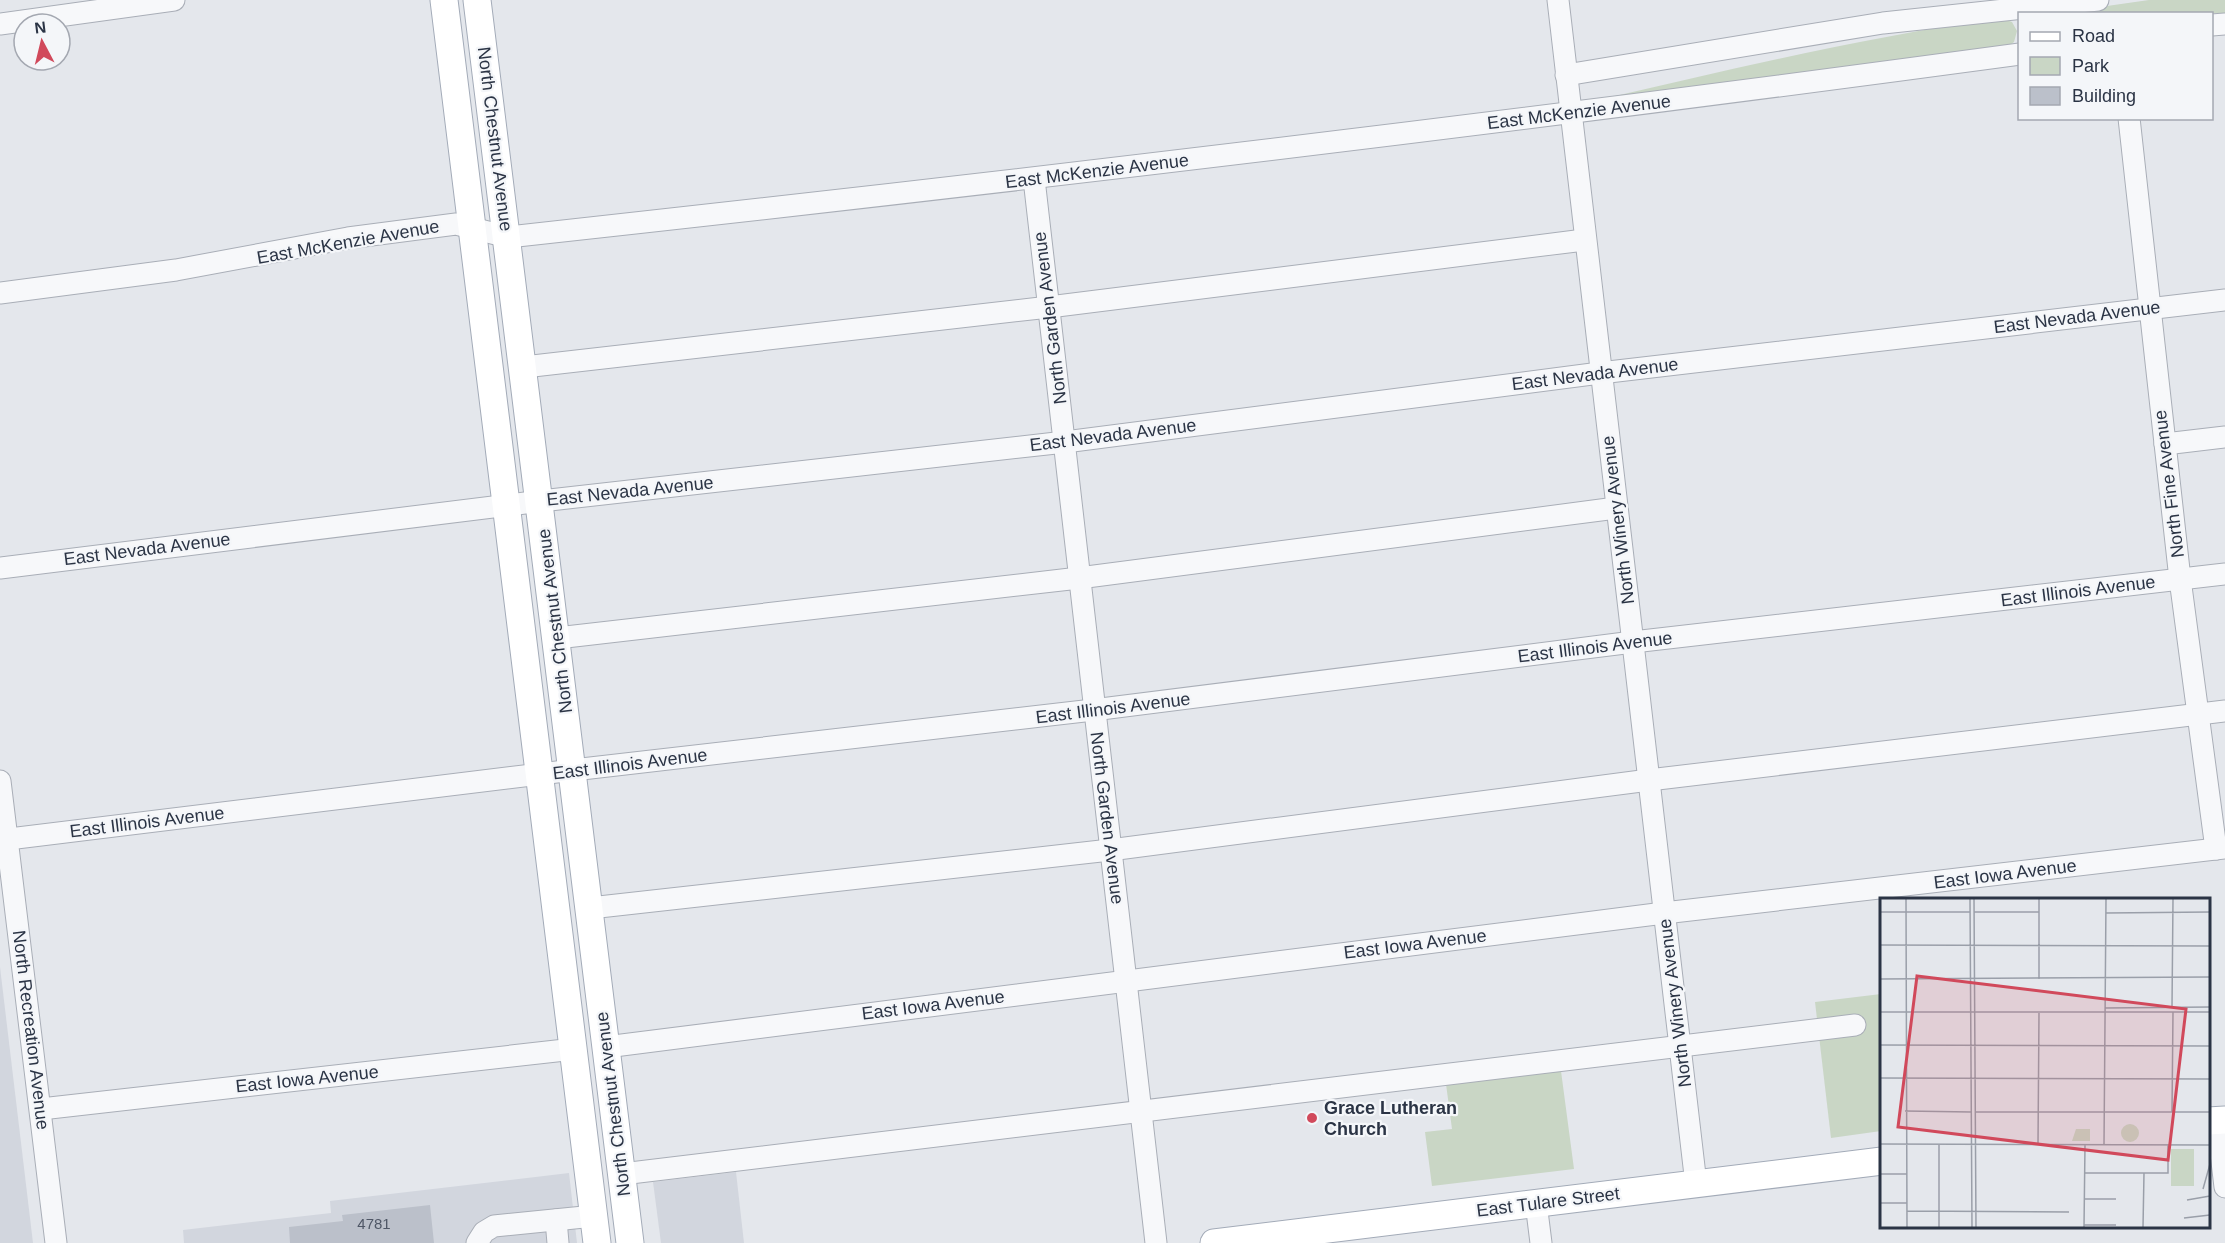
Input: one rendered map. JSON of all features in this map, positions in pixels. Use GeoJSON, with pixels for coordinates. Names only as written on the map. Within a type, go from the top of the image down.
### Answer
{"type":"FeatureCollection","features":[{"type":"Feature","properties":{"kind":"main road","name":"North Chestnut Avenue"},"geometry":{"type":"LineString","coordinates":[[444,0],[474,228],[597,1243]]}},
{"type":"Feature","properties":{"kind":"main road","name":"North Chestnut Avenue"},"geometry":{"type":"LineString","coordinates":[[477,0],[541,501],[630,1243]]}},
{"type":"Feature","properties":{"kind":"main road"},"geometry":{"type":"LineString","coordinates":[[557,913],[576,945],[590,1036],[599,1045],[606,1047]]}},
{"type":"Feature","properties":{"kind":"main road","name":"East Tulare Street"},"geometry":{"type":"LineString","coordinates":[[1214,1243],[1880,1161]]}},
{"type":"Feature","properties":{"kind":"street"},"geometry":{"type":"LineString","coordinates":[[0,24],[174,0]]}},
{"type":"Feature","properties":{"kind":"street","name":"North Winery Avenue"},"geometry":{"type":"LineString","coordinates":[[1558,0],[1569,114],[1696,1184]]}},
{"type":"Feature","properties":{"kind":"street"},"geometry":{"type":"LineString","coordinates":[[1566,75],[1883,23],[2027,10],[2098,0]]}},
{"type":"Feature","properties":{"kind":"street","name":"East McKenzie Avenue"},"geometry":{"type":"LineString","coordinates":[[0,293],[176,270],[402,230],[456,224],[508,237],[1034,179],[1569,114],[2018,54]]}},
{"type":"Feature","properties":{"kind":"street","name":"North Fine Avenue"},"geometry":{"type":"LineString","coordinates":[[2129,120],[2180,579],[2198,714],[2220,849]]}},
{"type":"Feature","properties":{"kind":"street","name":"North Garden Avenue"},"geometry":{"type":"LineString","coordinates":[[1034,179],[1093,710],[1156,1243]]}},
{"type":"Feature","properties":{"kind":"street"},"geometry":{"type":"LineString","coordinates":[[524,367],[1049,307],[1584,240]]}},
{"type":"Feature","properties":{"kind":"street","name":"East Nevada Avenue"},"geometry":{"type":"LineString","coordinates":[[0,567],[506,505],[1065,442],[1600,373],[2225,300]]}},
{"type":"Feature","properties":{"kind":"street"},"geometry":{"type":"LineString","coordinates":[[2165,444],[2225,437]]}},
{"type":"Feature","properties":{"kind":"street"},"geometry":{"type":"LineString","coordinates":[[557,638],[1079,578],[1616,508]]}},
{"type":"Feature","properties":{"kind":"street","name":"East Illinois Avenue"},"geometry":{"type":"LineString","coordinates":[[3,840],[539,774],[1093,710],[1633,642],[2225,574]]}},
{"type":"Feature","properties":{"kind":"street"},"geometry":{"type":"LineString","coordinates":[[590,908],[1110,850],[1649,780],[2225,711]]}},
{"type":"Feature","properties":{"kind":"street","name":"North Recreation Avenue"},"geometry":{"type":"LineString","coordinates":[[0,781],[3,840],[41,1109],[56,1243]]}},
{"type":"Feature","properties":{"kind":"street","name":"East Iowa Avenue"},"geometry":{"type":"LineString","coordinates":[[606,1047],[1664,913],[2220,849]]}},
{"type":"Feature","properties":{"kind":"street"},"geometry":{"type":"LineString","coordinates":[[622,1174],[1855,1025]]}},
{"type":"Feature","properties":{"kind":"street","name":"East Iowa Avenue"},"geometry":{"type":"LineString","coordinates":[[41,1109],[574,1049]]}},
{"type":"Feature","properties":{"kind":"street"},"geometry":{"type":"LineString","coordinates":[[2217,1121],[2225,1187]]}},
{"type":"Feature","properties":{"kind":"street"},"geometry":{"type":"LineString","coordinates":[[1536,1203],[1541,1243]]}},
{"type":"Feature","properties":{"kind":"street"},"geometry":{"type":"LineString","coordinates":[[477,1243],[484,1232],[494,1226],[594,1216]]}},
{"type":"Feature","properties":{"kind":"street"},"geometry":{"type":"LineString","coordinates":[[556,1220],[558,1243]]}},
{"type":"Feature","properties":{"kind":"shaded area"},"geometry":{"type":"Polygon","coordinates":[[[0,967],[33,1243],[0,1243],[0,967]]]}},
{"type":"Feature","properties":{"kind":"shaded area"},"geometry":{"type":"Polygon","coordinates":[[[736,1172],[744,1243],[661,1243],[653,1182],[736,1172]]]}},
{"type":"Feature","properties":{"kind":"shaded area"},"geometry":{"type":"Polygon","coordinates":[[[569,1173],[577,1243],[184,1243],[183,1230],[331,1213],[330,1201],[569,1173]]]}},
{"type":"Feature","properties":{"kind":"green space"},"geometry":{"type":"Polygon","coordinates":[[[2149,0],[2225,0],[2225,13],[2065,12],[2149,0]]]}},
{"type":"Feature","properties":{"kind":"green space"},"geometry":{"type":"Polygon","coordinates":[[[2001,18],[2012,22],[2017,31],[2014,42],[2006,48],[1598,100],[1849,44],[2001,18]]]}},
{"type":"Feature","properties":{"kind":"green space"},"geometry":{"type":"Polygon","coordinates":[[[1880,994],[1880,1131],[1831,1138],[1815,1002],[1880,994]]]}},
{"type":"Feature","properties":{"kind":"green space"},"geometry":{"type":"Polygon","coordinates":[[[1561,1071],[1574,1169],[1432,1186],[1425,1132],[1452,1129],[1446,1084],[1561,1071]]]}},
{"type":"Feature","properties":{"kind":"building"},"geometry":{"type":"Polygon","coordinates":[[[430,1205],[434,1243],[290,1243],[289,1227],[343,1221],[342,1215],[430,1205]]]}},
{"type":"Feature","properties":{"kind":"place","name":"Grace Lutheran Church"},"geometry":{"type":"Point","coordinates":[1312,1118]}}]}
